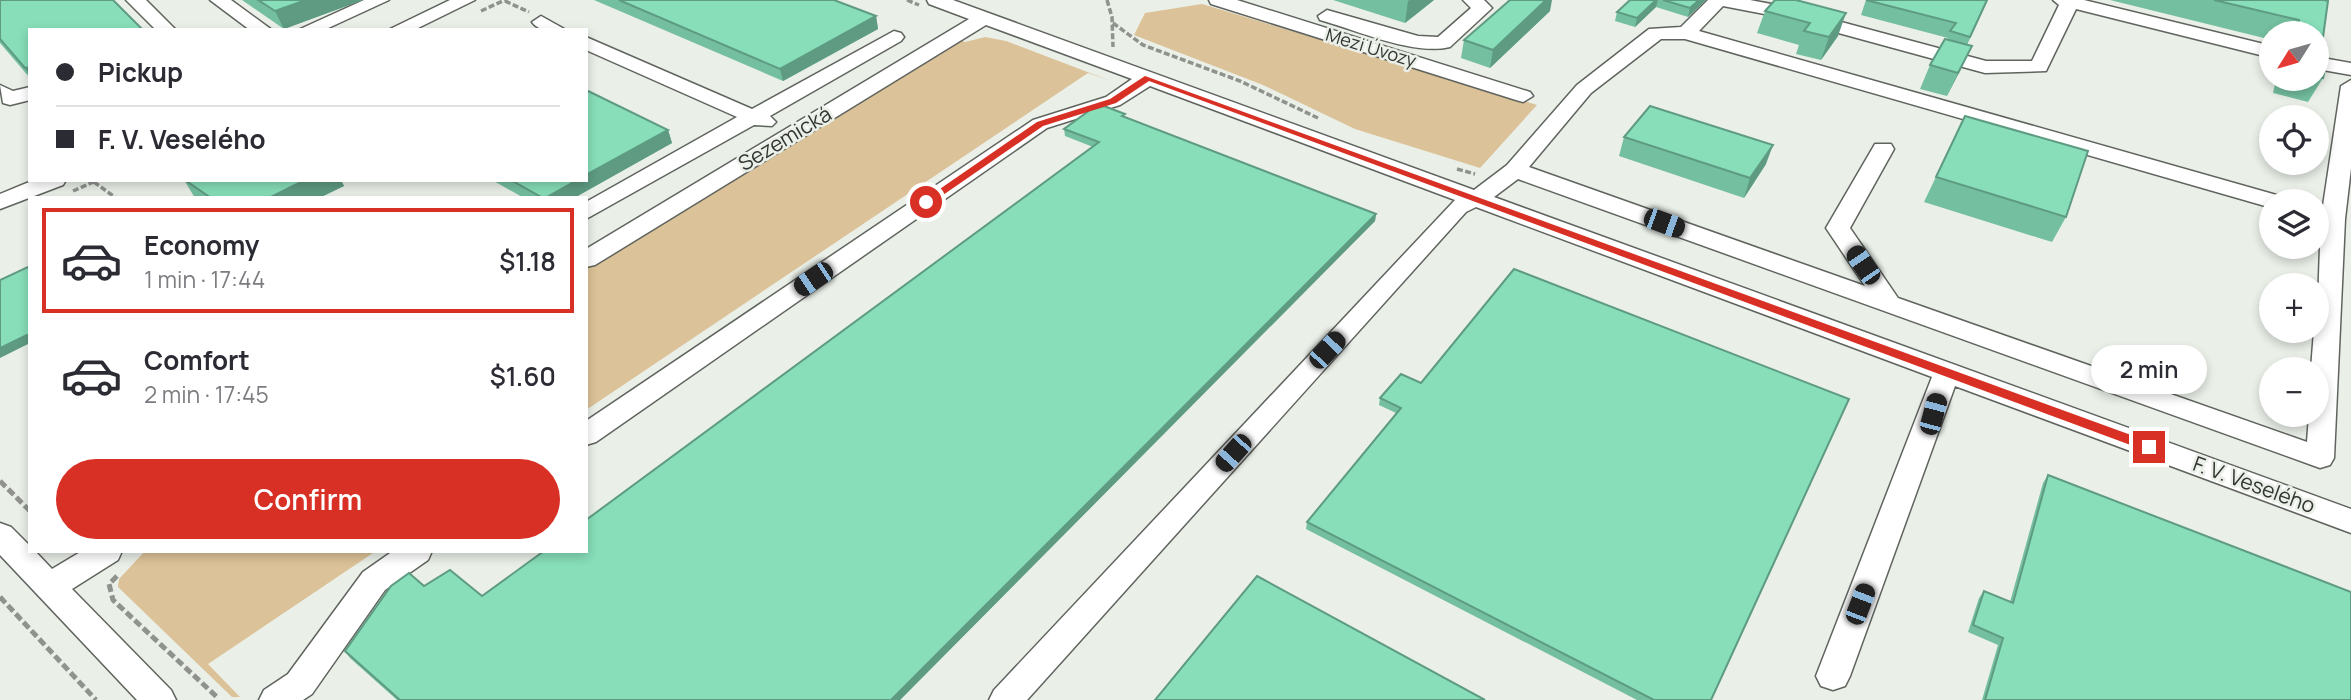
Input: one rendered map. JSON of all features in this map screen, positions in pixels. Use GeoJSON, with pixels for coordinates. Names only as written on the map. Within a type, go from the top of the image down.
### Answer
{"type":"FeatureCollection","features":[{"type":"Feature","properties":{"kind":"street"},"geometry":{"type":"LineString","coordinates":[[135,0],[165,28]]}},
{"type":"Feature","properties":{"kind":"street"},"geometry":{"type":"LineString","coordinates":[[219,0],[260,28]]}},
{"type":"Feature","properties":{"kind":"street"},"geometry":{"type":"LineString","coordinates":[[312,28],[380,0]]}},
{"type":"Feature","properties":{"kind":"street"},"geometry":{"type":"LineString","coordinates":[[402,28],[466,0]]}},
{"type":"Feature","properties":{"kind":"street","name":"F. V. Veselého"},"geometry":{"type":"LineString","coordinates":[[936,0],[2351,521]]}},
{"type":"Feature","properties":{"kind":"street","name":"Mezi Úvozy"},"geometry":{"type":"LineString","coordinates":[[1218,0],[1523,96]]}},
{"type":"Feature","properties":{"kind":"street"},"geometry":{"type":"LineString","coordinates":[[1273,0],[1417,42],[1443,43],[1483,8],[1472,0]]}},
{"type":"Feature","properties":{"kind":"street"},"geometry":{"type":"LineString","coordinates":[[1686,33],[1720,0],[1782,12],[1985,67],[2039,67],[2066,1],[2259,48]]}},
{"type":"Feature","properties":{"kind":"street","name":"Sezemická"},"geometry":{"type":"LineString","coordinates":[[588,259],[984,18]]}},
{"type":"Feature","properties":{"kind":"street"},"geometry":{"type":"LineString","coordinates":[[1006,700],[1458,207],[1476,199],[1508,176],[1584,89],[1656,33],[1686,33],[2259,197]]}},
{"type":"Feature","properties":{"kind":"street"},"geometry":{"type":"LineString","coordinates":[[588,211],[894,37]]}},
{"type":"Feature","properties":{"kind":"street"},"geometry":{"type":"LineString","coordinates":[[588,44],[792,134]]}},
{"type":"Feature","properties":{"kind":"street"},"geometry":{"type":"LineString","coordinates":[[2329,65],[2351,69]]}},
{"type":"Feature","properties":{"kind":"street"},"geometry":{"type":"LineString","coordinates":[[588,434],[1040,124],[1113,101],[1148,78]]}},
{"type":"Feature","properties":{"kind":"street"},"geometry":{"type":"LineString","coordinates":[[1508,176],[1888,302],[2320,458],[2334,219],[2351,86]]}},
{"type":"Feature","properties":{"kind":"street"},"geometry":{"type":"LineString","coordinates":[[0,91],[10,99],[28,94]]}},
{"type":"Feature","properties":{"kind":"street"},"geometry":{"type":"LineString","coordinates":[[1883,149],[1838,228],[1888,302]]}},
{"type":"Feature","properties":{"kind":"street"},"geometry":{"type":"LineString","coordinates":[[0,204],[58,185]]}},
{"type":"Feature","properties":{"kind":"street"},"geometry":{"type":"LineString","coordinates":[[1833,676],[1947,372]]}},
{"type":"Feature","properties":{"kind":"street"},"geometry":{"type":"LineString","coordinates":[[0,535],[159,700]]}},
{"type":"Feature","properties":{"kind":"street"},"geometry":{"type":"LineString","coordinates":[[276,700],[300,684],[374,580],[414,553]]}},
{"type":"Feature","properties":{"kind":"street"},"geometry":{"type":"LineString","coordinates":[[49,587],[113,563]]}},
{"type":"Feature","properties":{"kind":"path"},"geometry":{"type":"LineString","coordinates":[[1107,0],[1113,23],[1112,65]]}},
{"type":"Feature","properties":{"kind":"path"},"geometry":{"type":"LineString","coordinates":[[1113,23],[1143,44],[1240,81],[1330,124]]}},
{"type":"Feature","properties":{"kind":"path"},"geometry":{"type":"LineString","coordinates":[[1455,168],[1508,176]]}},
{"type":"Feature","properties":{"kind":"path"},"geometry":{"type":"LineString","coordinates":[[58,185],[86,182]]}},
{"type":"Feature","properties":{"kind":"path"},"geometry":{"type":"LineString","coordinates":[[97,182],[114,196]]}},
{"type":"Feature","properties":{"kind":"path"},"geometry":{"type":"LineString","coordinates":[[0,481],[28,509]]}},
{"type":"Feature","properties":{"kind":"path"},"geometry":{"type":"LineString","coordinates":[[113,563],[109,584],[113,600],[218,698]]}},
{"type":"Feature","properties":{"kind":"path"},"geometry":{"type":"LineString","coordinates":[[0,597],[96,700]]}},
{"type":"Feature","properties":{"kind":"shaded area"},"geometry":{"type":"Polygon","coordinates":[[[1202,4],[1537,105],[1480,168],[1355,129],[1263,85],[1134,35],[1145,13],[1202,4]]]}},
{"type":"Feature","properties":{"kind":"shaded area"},"geometry":{"type":"Polygon","coordinates":[[[985,37],[1006,41],[1111,81],[1088,73],[588,409],[588,268],[960,40],[965,42],[985,37]]]}},
{"type":"Feature","properties":{"kind":"shaded area"},"geometry":{"type":"Polygon","coordinates":[[[143,553],[373,553],[208,664],[240,697],[232,697],[118,587],[119,579],[143,553]]]}},
{"type":"Feature","properties":{"kind":"building"},"geometry":{"type":"Polygon","coordinates":[[[0,0],[113,0],[141,28],[28,28],[28,67],[25,68],[0,39],[0,0]]]}},
{"type":"Feature","properties":{"kind":"building"},"geometry":{"type":"Polygon","coordinates":[[[258,0],[306,0],[275,11],[258,0]]]}},
{"type":"Feature","properties":{"kind":"building"},"geometry":{"type":"Polygon","coordinates":[[[619,0],[834,0],[876,16],[780,69],[619,0]]]}},
{"type":"Feature","properties":{"kind":"building"},"geometry":{"type":"Polygon","coordinates":[[[1510,0],[1546,0],[1493,50],[1464,40],[1510,0]]]}},
{"type":"Feature","properties":{"kind":"building"},"geometry":{"type":"Polygon","coordinates":[[[1630,0],[1656,0],[1637,18],[1617,12],[1630,0]]]}},
{"type":"Feature","properties":{"kind":"building"},"geometry":{"type":"Polygon","coordinates":[[[1663,0],[1699,0],[1690,8],[1663,0]]]}},
{"type":"Feature","properties":{"kind":"building"},"geometry":{"type":"Polygon","coordinates":[[[1775,0],[1796,0],[1846,13],[1829,37],[1804,31],[1810,23],[1765,11],[1775,0]]]}},
{"type":"Feature","properties":{"kind":"building"},"geometry":{"type":"Polygon","coordinates":[[[1866,0],[1987,0],[1970,37],[1950,31],[1956,23],[1866,0]]]}},
{"type":"Feature","properties":{"kind":"building"},"geometry":{"type":"Polygon","coordinates":[[[2214,0],[2328,1],[2325,21],[2299,20],[2214,0]]]}},
{"type":"Feature","properties":{"kind":"building"},"geometry":{"type":"Polygon","coordinates":[[[1945,39],[1972,46],[1958,73],[1930,65],[1945,39]]]}},
{"type":"Feature","properties":{"kind":"building"},"geometry":{"type":"Polygon","coordinates":[[[588,91],[668,130],[588,174],[588,91]]]}},
{"type":"Feature","properties":{"kind":"building"},"geometry":{"type":"Polygon","coordinates":[[[1104,106],[1125,114],[1122,116],[1376,214],[891,700],[400,700],[345,651],[391,586],[409,573],[424,586],[450,570],[482,596],[541,553],[588,553],[588,519],[1099,142],[1064,129],[1090,110],[1104,106]]]}},
{"type":"Feature","properties":{"kind":"building"},"geometry":{"type":"Polygon","coordinates":[[[1650,106],[1773,145],[1750,178],[1624,137],[1650,106]]]}},
{"type":"Feature","properties":{"kind":"building"},"geometry":{"type":"Polygon","coordinates":[[[1965,116],[2088,151],[2066,217],[1936,177],[1965,116]]]}},
{"type":"Feature","properties":{"kind":"building"},"geometry":{"type":"Polygon","coordinates":[[[188,182],[301,182],[273,196],[208,196],[188,182]]]}},
{"type":"Feature","properties":{"kind":"building"},"geometry":{"type":"Polygon","coordinates":[[[515,182],[573,182],[549,196],[539,196],[515,182]]]}},
{"type":"Feature","properties":{"kind":"building"},"geometry":{"type":"Polygon","coordinates":[[[28,267],[28,336],[0,348],[0,280],[28,267]]]}},
{"type":"Feature","properties":{"kind":"building"},"geometry":{"type":"Polygon","coordinates":[[[1514,269],[1849,399],[1711,700],[1654,700],[1307,522],[1401,408],[1380,398],[1401,374],[1421,383],[1514,269]]]}},
{"type":"Feature","properties":{"kind":"building"},"geometry":{"type":"Polygon","coordinates":[[[2048,475],[2351,592],[2351,700],[1985,700],[2003,638],[1973,625],[1984,591],[2013,603],[2048,475]]]}},
{"type":"Feature","properties":{"kind":"building"},"geometry":{"type":"Polygon","coordinates":[[[1257,576],[1485,700],[1155,700],[1257,576]]]}},
{"type":"Feature","properties":{"kind":"route"},"geometry":{"type":"LineString","coordinates":[[926,202],[1040,124],[1113,101],[1148,78],[2149,447]]}}]}
